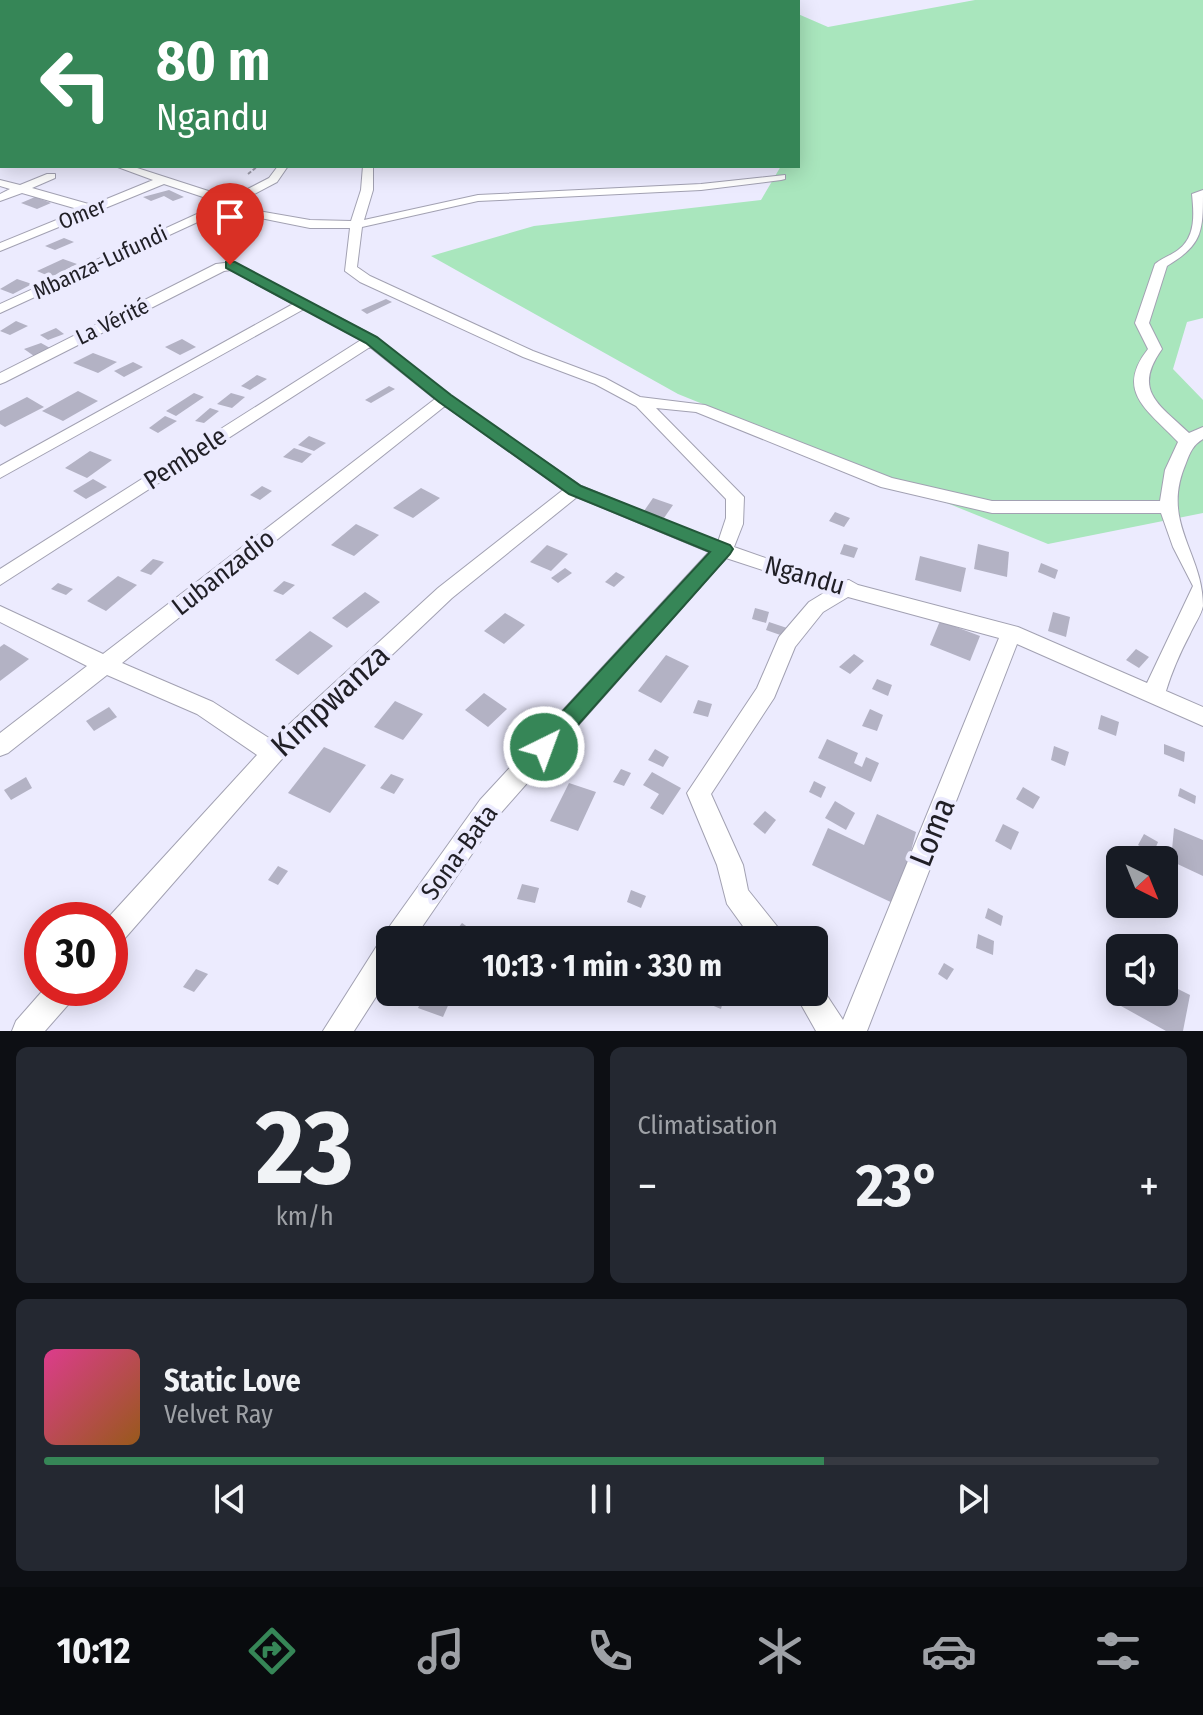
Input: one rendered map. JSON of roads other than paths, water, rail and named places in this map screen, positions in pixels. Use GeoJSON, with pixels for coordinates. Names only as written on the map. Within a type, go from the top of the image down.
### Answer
{"type":"FeatureCollection","features":[{"type":"Feature","properties":{"kind":"street"},"geometry":{"type":"LineString","coordinates":[[126,168],[230,202]]}},
{"type":"Feature","properties":{"kind":"street"},"geometry":{"type":"LineString","coordinates":[[200,217],[265,185],[281,168]]}},
{"type":"Feature","properties":{"kind":"street"},"geometry":{"type":"LineString","coordinates":[[368,168],[367,190],[356,225],[350,268],[356,274],[528,354],[600,381],[643,404],[699,408],[887,483],[938,497],[1006,508],[1168,507]]}},
{"type":"Feature","properties":{"kind":"street"},"geometry":{"type":"LineString","coordinates":[[0,198],[51,176]]}},
{"type":"Feature","properties":{"kind":"street"},"geometry":{"type":"LineString","coordinates":[[200,217],[236,210],[310,224],[356,225],[478,198],[701,187],[781,177]]}},
{"type":"Feature","properties":{"kind":"street","name":"Omer"},"geometry":{"type":"LineString","coordinates":[[0,247],[164,180]]}},
{"type":"Feature","properties":{"kind":"street"},"geometry":{"type":"LineString","coordinates":[[0,183],[92,209]]}},
{"type":"Feature","properties":{"kind":"street"},"geometry":{"type":"LineString","coordinates":[[1153,697],[1163,667],[1203,586],[1182,547],[1168,507],[1174,470],[1195,436],[1150,406],[1143,394],[1140,383],[1143,361],[1155,349],[1142,323],[1151,285],[1159,276],[1161,264],[1185,251],[1197,237],[1202,218],[1198,194],[1203,193]]}},
{"type":"Feature","properties":{"kind":"street","name":"Mbanza-Lufundi"},"geometry":{"type":"LineString","coordinates":[[0,309],[200,217]]}},
{"type":"Feature","properties":{"kind":"street","name":"Ngandu"},"geometry":{"type":"LineString","coordinates":[[226,265],[371,340],[445,399],[575,490],[790,574],[849,587],[1011,633],[1203,717]]}},
{"type":"Feature","properties":{"kind":"street","name":"La Vérité"},"geometry":{"type":"LineString","coordinates":[[0,379],[226,265]]}},
{"type":"Feature","properties":{"kind":"street"},"geometry":{"type":"LineString","coordinates":[[0,473],[303,304]]}},
{"type":"Feature","properties":{"kind":"street","name":"Pembele"},"geometry":{"type":"LineString","coordinates":[[0,578],[371,340]]}},
{"type":"Feature","properties":{"kind":"street","name":"Lubanzadio"},"geometry":{"type":"LineString","coordinates":[[0,746],[445,399]]}},
{"type":"Feature","properties":{"kind":"street","name":"Sona-Bata"},"geometry":{"type":"LineString","coordinates":[[407,926],[489,808],[723,549],[736,526],[735,497],[643,404]]}},
{"type":"Feature","properties":{"kind":"street","name":"Kimpwanza"},"geometry":{"type":"LineString","coordinates":[[128,916],[273,753],[445,593],[575,490]]}},
{"type":"Feature","properties":{"kind":"street"},"geometry":{"type":"LineString","coordinates":[[790,574],[816,607]]}},
{"type":"Feature","properties":{"kind":"street"},"geometry":{"type":"LineString","coordinates":[[759,926],[736,895],[730,865],[699,793],[766,692],[786,643],[816,607],[849,587]]}},
{"type":"Feature","properties":{"kind":"street"},"geometry":{"type":"LineString","coordinates":[[0,613],[105,665],[205,708],[273,753]]}},
{"type":"Feature","properties":{"kind":"street","name":"Loma"},"geometry":{"type":"LineString","coordinates":[[853,1031],[1011,633]]}},
{"type":"Feature","properties":{"kind":"street"},"geometry":{"type":"LineString","coordinates":[[337,1031],[376,972]]}},
{"type":"Feature","properties":{"kind":"street"},"geometry":{"type":"LineString","coordinates":[[26,1031],[48,1006]]}},
{"type":"Feature","properties":{"kind":"street"},"geometry":{"type":"LineString","coordinates":[[817,1006],[833,1031]]}}]}
